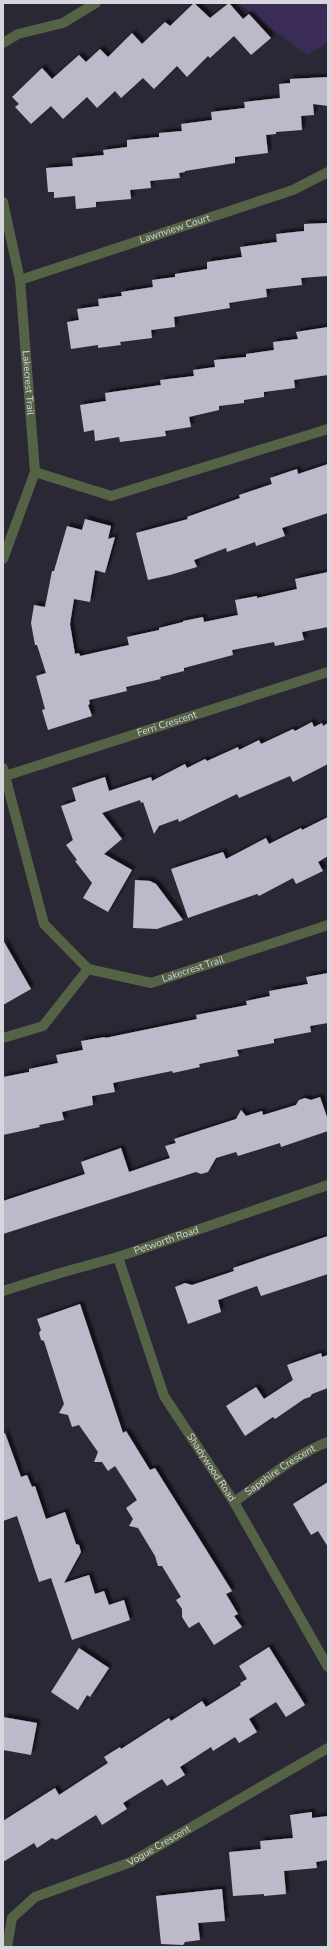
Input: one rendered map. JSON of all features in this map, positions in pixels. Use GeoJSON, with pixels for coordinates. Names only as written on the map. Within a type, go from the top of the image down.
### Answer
{"type":"FeatureCollection","features":[{"type":"Feature","properties":{"kind":"street"},"geometry":{"type":"LineString","coordinates":[[3,43],[18,34],[63,23],[96,3]]}},
{"type":"Feature","properties":{"kind":"street","name":"Lawnview Court"},"geometry":{"type":"LineString","coordinates":[[20,280],[293,190],[328,172]]}},
{"type":"Feature","properties":{"kind":"street","name":"Lakecrest Trail"},"geometry":{"type":"LineString","coordinates":[[3,202],[20,280],[35,472],[3,559]]}},
{"type":"Feature","properties":{"kind":"street"},"geometry":{"type":"LineString","coordinates":[[35,472],[111,496],[328,429]]}},
{"type":"Feature","properties":{"kind":"street","name":"Ferri Crescent"},"geometry":{"type":"LineString","coordinates":[[4,772],[328,672]]}},
{"type":"Feature","properties":{"kind":"street"},"geometry":{"type":"LineString","coordinates":[[3,1038],[43,1026],[88,969],[44,924],[4,772]]}},
{"type":"Feature","properties":{"kind":"street","name":"Lakecrest Trail"},"geometry":{"type":"LineString","coordinates":[[88,969],[151,983],[328,925]]}},
{"type":"Feature","properties":{"kind":"street","name":"Petworth Road"},"geometry":{"type":"LineString","coordinates":[[3,1291],[118,1257],[328,1185]]}},
{"type":"Feature","properties":{"kind":"street","name":"Shadywood Road"},"geometry":{"type":"LineString","coordinates":[[118,1257],[164,1396],[234,1502],[328,1667]]}},
{"type":"Feature","properties":{"kind":"street","name":"Sapphire Crescent"},"geometry":{"type":"LineString","coordinates":[[234,1502],[281,1469],[320,1445],[328,1442]]}},
{"type":"Feature","properties":{"kind":"street","name":"Vogue Crescent"},"geometry":{"type":"LineString","coordinates":[[7,1947],[12,1918],[35,1897],[131,1862],[328,1748]]}},
{"type":"Feature","properties":{"kind":"shaded area"},"geometry":{"type":"Polygon","coordinates":[[[238,3],[328,3],[328,42],[307,55],[238,3]]]}},
{"type":"Feature","properties":{"kind":"building"},"geometry":{"type":"Polygon","coordinates":[[[194,3],[210,18],[229,3],[243,19],[249,14],[271,38],[251,55],[234,36],[210,58],[208,56],[187,77],[177,66],[154,89],[143,78],[121,98],[115,91],[97,108],[87,97],[63,119],[51,106],[31,124],[15,107],[19,104],[12,97],[42,68],[52,79],[79,55],[86,62],[100,49],[108,57],[132,33],[142,44],[165,22],[170,26],[194,3]]]}},
{"type":"Feature","properties":{"kind":"building"},"geometry":{"type":"Polygon","coordinates":[[[328,77],[328,106],[313,104],[314,115],[301,116],[302,130],[276,132],[276,134],[266,135],[268,153],[235,157],[235,163],[185,171],[179,173],[180,178],[150,181],[151,188],[130,190],[131,199],[96,202],[96,207],[76,209],[75,196],[54,198],[54,192],[48,192],[46,168],[73,166],[72,158],[104,155],[103,150],[127,147],[127,140],[159,137],[159,133],[182,131],[181,124],[212,120],[211,112],[245,108],[244,102],[280,98],[279,84],[290,83],[290,79],[328,77]]]}},
{"type":"Feature","properties":{"kind":"building"},"geometry":{"type":"Polygon","coordinates":[[[328,223],[328,276],[301,278],[302,285],[266,289],[267,297],[229,303],[230,308],[174,317],[175,327],[151,330],[152,338],[120,342],[121,345],[98,348],[98,345],[71,349],[67,322],[79,320],[77,309],[99,306],[98,299],[122,296],[121,292],[153,287],[152,280],[175,277],[175,274],[207,269],[207,262],[242,257],[240,247],[277,242],[276,234],[304,231],[304,224],[328,223]]]}},
{"type":"Feature","properties":{"kind":"building"},"geometry":{"type":"Polygon","coordinates":[[[328,327],[328,375],[294,380],[295,388],[264,392],[264,397],[244,400],[244,403],[219,406],[219,410],[189,417],[191,427],[165,431],[166,436],[120,442],[119,437],[95,441],[94,430],[84,432],[80,405],[106,401],[105,393],[161,385],[160,380],[194,376],[193,370],[215,367],[214,360],[246,357],[246,354],[274,350],[273,342],[298,339],[296,332],[328,327]]]}},
{"type":"Feature","properties":{"kind":"building"},"geometry":{"type":"Polygon","coordinates":[[[328,464],[328,513],[282,528],[285,536],[256,546],[255,542],[227,552],[226,548],[194,560],[197,567],[148,580],[136,533],[188,519],[187,517],[240,498],[239,495],[272,484],[270,478],[297,469],[298,474],[328,464]]]}},
{"type":"Feature","properties":{"kind":"building"},"geometry":{"type":"Polygon","coordinates":[[[85,519],[111,526],[108,539],[115,537],[105,573],[95,570],[90,602],[74,599],[70,624],[75,654],[79,653],[80,656],[129,645],[127,637],[159,630],[159,628],[183,621],[203,617],[204,622],[238,615],[235,600],[257,596],[257,598],[297,589],[295,579],[328,572],[328,627],[302,632],[304,640],[275,646],[274,642],[232,650],[233,655],[184,668],[184,671],[160,677],[161,679],[126,687],[127,691],[89,700],[90,704],[88,705],[92,716],[48,730],[42,710],[45,709],[36,676],[46,673],[37,645],[35,645],[31,623],[34,605],[45,607],[52,571],[54,571],[67,526],[82,530],[85,519]]]}},
{"type":"Feature","properties":{"kind":"building"},"geometry":{"type":"Polygon","coordinates":[[[312,722],[314,727],[322,723],[323,726],[328,723],[328,764],[293,782],[290,776],[239,798],[237,794],[179,822],[178,819],[159,826],[154,834],[143,802],[141,803],[140,800],[102,813],[122,839],[104,854],[132,870],[108,912],[83,898],[92,883],[75,861],[77,860],[66,845],[73,840],[61,806],[76,801],[72,788],[105,777],[109,791],[151,777],[152,781],[185,764],[187,768],[205,759],[207,761],[238,747],[239,750],[259,740],[261,744],[293,729],[295,731],[312,722]]]}},
{"type":"Feature","properties":{"kind":"building"},"geometry":{"type":"Polygon","coordinates":[[[328,817],[328,856],[318,862],[323,871],[296,884],[293,878],[259,896],[257,894],[188,918],[171,869],[223,852],[226,859],[266,838],[269,844],[301,828],[302,830],[328,817]]]}},
{"type":"Feature","properties":{"kind":"building"},"geometry":{"type":"Polygon","coordinates":[[[135,880],[150,881],[156,884],[183,920],[157,929],[133,928],[135,880]]]}},
{"type":"Feature","properties":{"kind":"building"},"geometry":{"type":"Polygon","coordinates":[[[3,940],[31,989],[3,1005],[3,940]]]}},
{"type":"Feature","properties":{"kind":"building"},"geometry":{"type":"Polygon","coordinates":[[[328,973],[328,1023],[310,1026],[311,1032],[274,1039],[274,1043],[237,1050],[239,1056],[199,1064],[200,1067],[113,1083],[115,1092],[92,1096],[93,1105],[62,1112],[64,1120],[3,1135],[3,1077],[29,1072],[29,1069],[58,1063],[56,1055],[83,1050],[81,1041],[105,1038],[197,1019],[196,1015],[247,1005],[246,1001],[270,996],[269,991],[308,984],[306,977],[328,973]]]}},
{"type":"Feature","properties":{"kind":"building"},"geometry":{"type":"Polygon","coordinates":[[[320,1097],[328,1120],[328,1131],[281,1147],[280,1143],[238,1156],[236,1152],[216,1158],[208,1172],[201,1174],[196,1172],[3,1234],[3,1201],[85,1174],[81,1162],[121,1148],[129,1172],[170,1158],[165,1146],[176,1143],[174,1139],[236,1119],[241,1110],[246,1116],[262,1111],[263,1115],[296,1105],[299,1100],[305,1098],[311,1100],[320,1097]]]}},
{"type":"Feature","properties":{"kind":"building"},"geometry":{"type":"Polygon","coordinates":[[[328,1236],[328,1274],[261,1296],[257,1286],[218,1300],[221,1312],[188,1324],[175,1287],[185,1283],[192,1285],[234,1271],[233,1268],[328,1236]]]}},
{"type":"Feature","properties":{"kind":"building"},"geometry":{"type":"Polygon","coordinates":[[[80,1304],[123,1433],[126,1431],[150,1470],[155,1468],[232,1591],[226,1594],[238,1614],[234,1616],[242,1627],[214,1645],[199,1622],[189,1628],[182,1617],[182,1609],[176,1600],[181,1597],[162,1566],[158,1566],[155,1556],[138,1528],[129,1526],[133,1519],[126,1508],[137,1500],[115,1466],[108,1471],[102,1462],[94,1462],[98,1452],[79,1425],[72,1427],[68,1415],[59,1413],[64,1404],[44,1341],[41,1340],[39,1333],[41,1330],[37,1319],[80,1304]]]}},
{"type":"Feature","properties":{"kind":"building"},"geometry":{"type":"Polygon","coordinates":[[[321,1353],[322,1357],[328,1355],[328,1388],[312,1394],[310,1397],[304,1399],[275,1419],[273,1417],[245,1436],[226,1406],[256,1387],[264,1399],[293,1380],[287,1365],[321,1353]]]}},
{"type":"Feature","properties":{"kind":"building"},"geometry":{"type":"Polygon","coordinates":[[[5,1433],[21,1477],[27,1475],[32,1487],[35,1486],[46,1519],[65,1512],[76,1544],[79,1545],[81,1552],[64,1583],[89,1575],[95,1594],[104,1591],[109,1605],[124,1600],[130,1620],[72,1640],[51,1578],[39,1582],[17,1516],[3,1521],[3,1434],[5,1433]]]}},
{"type":"Feature","properties":{"kind":"building"},"geometry":{"type":"Polygon","coordinates":[[[328,1482],[328,1547],[318,1531],[311,1535],[293,1504],[328,1482]]]}},
{"type":"Feature","properties":{"kind":"building"},"geometry":{"type":"Polygon","coordinates":[[[269,1647],[305,1705],[286,1717],[276,1702],[249,1719],[257,1732],[239,1743],[235,1737],[213,1751],[211,1747],[180,1767],[185,1775],[167,1786],[162,1779],[123,1803],[127,1809],[102,1825],[96,1815],[56,1840],[52,1838],[37,1848],[34,1843],[3,1862],[3,1821],[55,1788],[59,1795],[108,1763],[104,1757],[120,1747],[121,1749],[169,1718],[171,1721],[202,1701],[206,1707],[241,1685],[240,1683],[247,1679],[239,1666],[269,1647]]]}},
{"type":"Feature","properties":{"kind":"building"},"geometry":{"type":"Polygon","coordinates":[[[79,1648],[109,1668],[90,1697],[87,1695],[78,1710],[51,1692],[79,1648]]]}},
{"type":"Feature","properties":{"kind":"building"},"geometry":{"type":"Polygon","coordinates":[[[3,1717],[37,1723],[31,1755],[3,1750],[3,1717]]]}},
{"type":"Feature","properties":{"kind":"building"},"geometry":{"type":"Polygon","coordinates":[[[312,1812],[312,1818],[328,1816],[328,1860],[316,1862],[317,1868],[284,1871],[286,1894],[233,1896],[229,1852],[261,1849],[260,1841],[293,1838],[290,1815],[312,1812]]]}},
{"type":"Feature","properties":{"kind":"building"},"geometry":{"type":"Polygon","coordinates":[[[222,1889],[225,1921],[198,1923],[200,1940],[185,1942],[183,1945],[161,1944],[156,1896],[222,1889]]]}}]}
